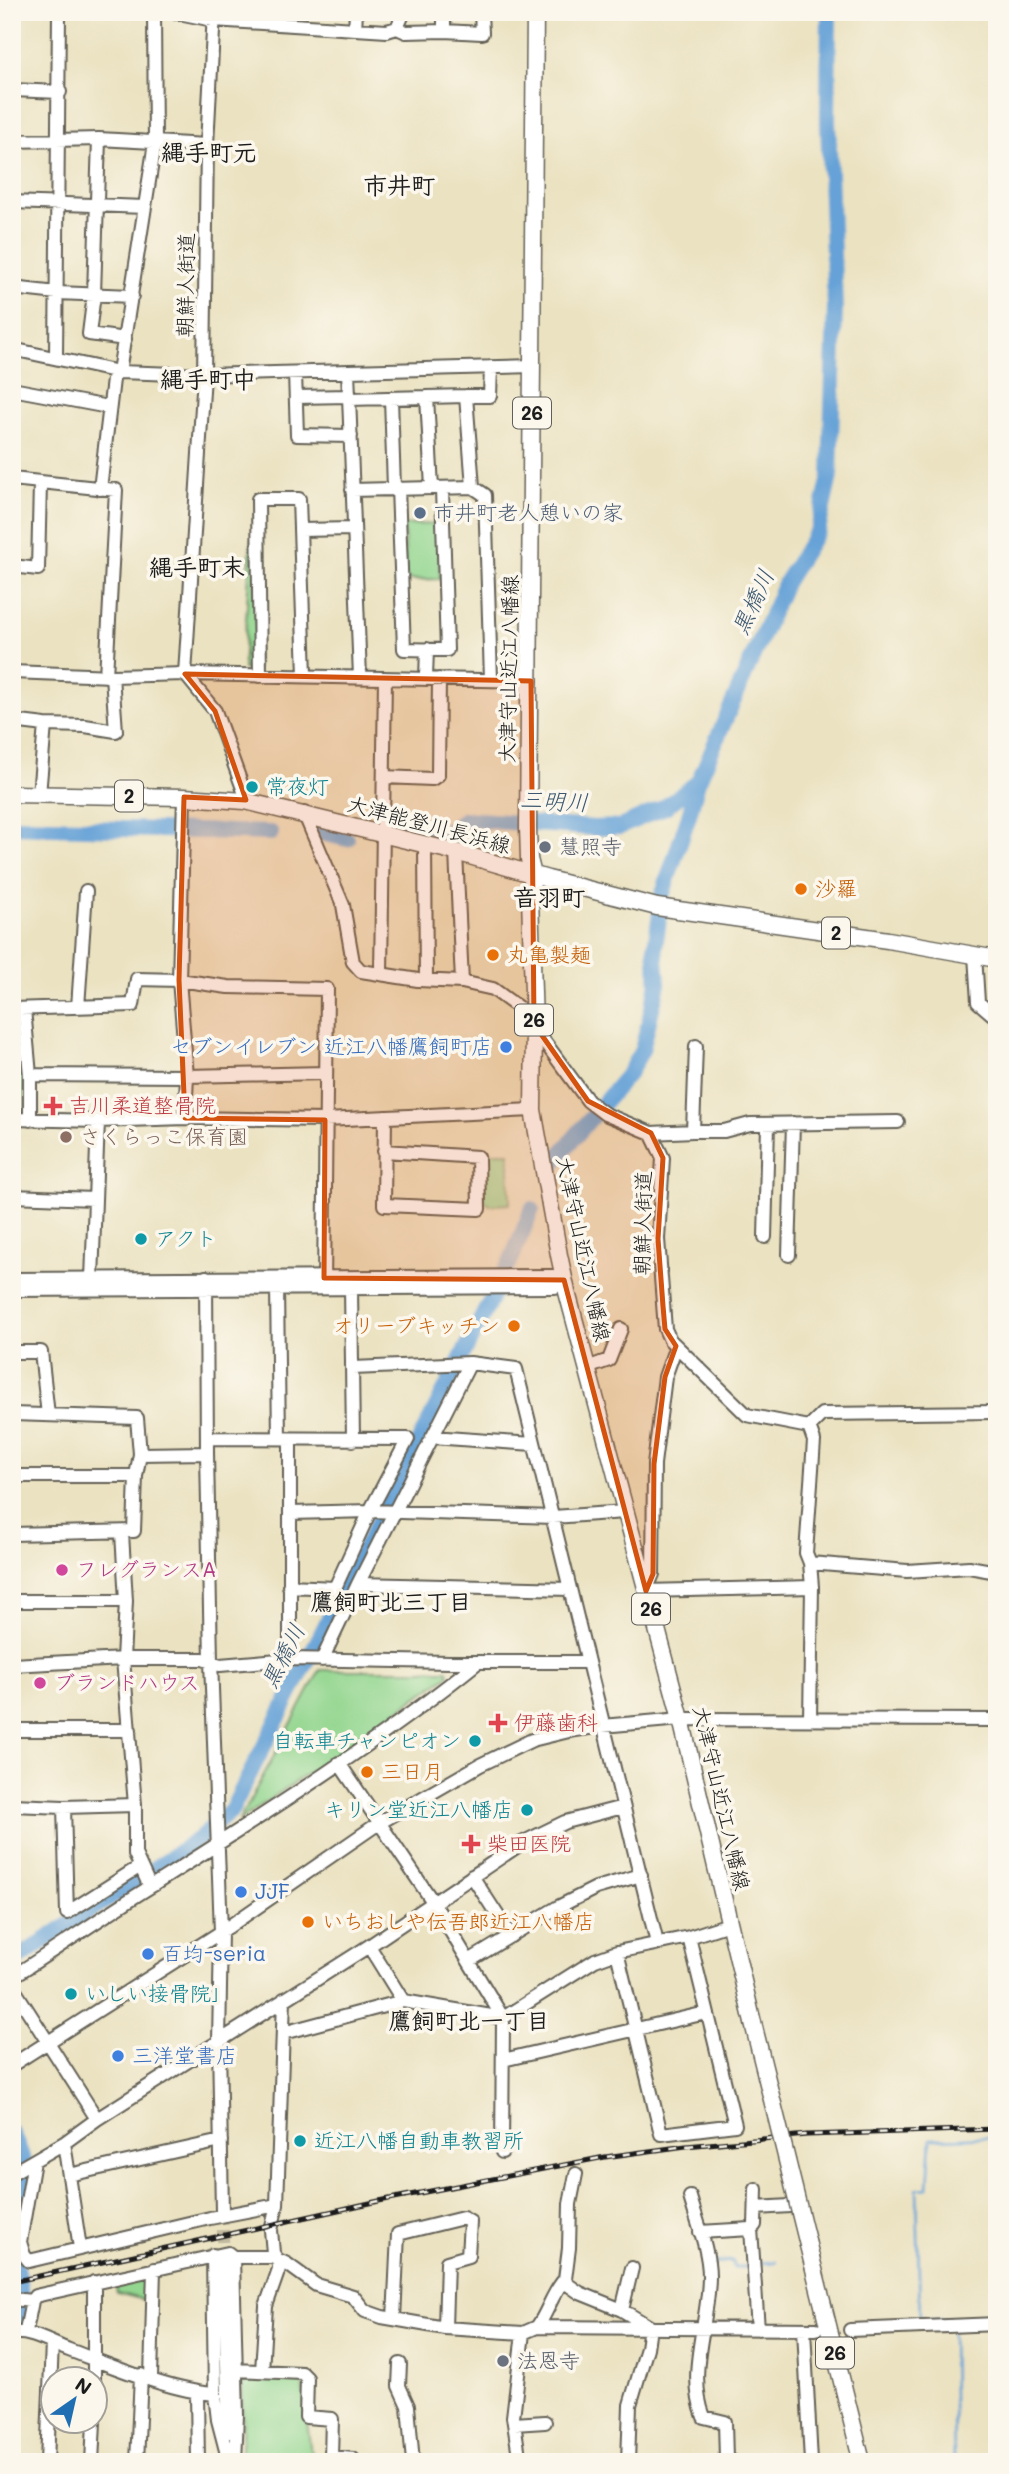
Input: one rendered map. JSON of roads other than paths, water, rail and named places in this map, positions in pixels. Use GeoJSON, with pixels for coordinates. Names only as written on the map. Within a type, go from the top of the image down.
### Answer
{"type":"FeatureCollection","features":[{"type":"Feature","properties":{"kind":"main road","name":"大津守山近江八幡線"},"geometry":{"type":"LineString","coordinates":[[535,12],[528,821],[529,859],[533,875],[530,897],[534,1024],[533,1110],[564,1280],[681,1719],[862,2462]]}},
{"type":"Feature","properties":{"kind":"main road","name":"大津能登川長浜線"},"geometry":{"type":"LineString","coordinates":[[12,794],[184,797],[245,801],[308,826],[383,834],[674,911],[888,940],[997,958]]}},
{"type":"Feature","properties":{"kind":"street"},"geometry":{"type":"LineString","coordinates":[[55,357],[60,140],[59,12]]}},
{"type":"Feature","properties":{"kind":"street"},"geometry":{"type":"LineString","coordinates":[[100,489],[108,407],[125,338],[155,143],[154,12]]}},
{"type":"Feature","properties":{"kind":"street"},"geometry":{"type":"LineString","coordinates":[[174,12],[355,29],[387,31],[397,28],[406,32],[482,33],[481,12]]}},
{"type":"Feature","properties":{"kind":"street"},"geometry":{"type":"LineString","coordinates":[[355,29],[356,12]]}},
{"type":"Feature","properties":{"kind":"street"},"geometry":{"type":"LineString","coordinates":[[397,28],[404,12]]}},
{"type":"Feature","properties":{"kind":"street"},"geometry":{"type":"LineString","coordinates":[[443,12],[444,31]]}},
{"type":"Feature","properties":{"kind":"street","name":"朝鮮人街道"},"geometry":{"type":"LineString","coordinates":[[185,674],[204,375],[207,145],[214,16]]}},
{"type":"Feature","properties":{"kind":"street"},"geometry":{"type":"LineString","coordinates":[[12,90],[60,92]]}},
{"type":"Feature","properties":{"kind":"street"},"geometry":{"type":"LineString","coordinates":[[99,139],[94,294],[89,334],[125,338]]}},
{"type":"Feature","properties":{"kind":"street"},"geometry":{"type":"LineString","coordinates":[[12,141],[99,139],[207,145]]}},
{"type":"Feature","properties":{"kind":"street"},"geometry":{"type":"LineString","coordinates":[[12,202],[145,207]]}},
{"type":"Feature","properties":{"kind":"street"},"geometry":{"type":"LineString","coordinates":[[12,288],[132,296]]}},
{"type":"Feature","properties":{"kind":"street"},"geometry":{"type":"LineString","coordinates":[[12,349],[117,371],[204,375],[533,366]]}},
{"type":"Feature","properties":{"kind":"street"},"geometry":{"type":"LineString","coordinates":[[296,397],[490,396],[491,367]]}},
{"type":"Feature","properties":{"kind":"street"},"geometry":{"type":"LineString","coordinates":[[348,371],[360,677]]}},
{"type":"Feature","properties":{"kind":"street"},"geometry":{"type":"LineString","coordinates":[[295,373],[297,435],[351,436]]}},
{"type":"Feature","properties":{"kind":"street"},"geometry":{"type":"LineString","coordinates":[[12,389],[108,407]]}},
{"type":"Feature","properties":{"kind":"street"},"geometry":{"type":"LineString","coordinates":[[466,396],[474,487]]}},
{"type":"Feature","properties":{"kind":"street"},"geometry":{"type":"LineString","coordinates":[[391,398],[404,649],[447,650],[437,489],[427,397]]}},
{"type":"Feature","properties":{"kind":"street"},"geometry":{"type":"LineString","coordinates":[[12,479],[116,490],[109,676],[116,731],[12,721]]}},
{"type":"Feature","properties":{"kind":"street"},"geometry":{"type":"LineString","coordinates":[[12,566],[38,569],[40,484]]}},
{"type":"Feature","properties":{"kind":"street"},"geometry":{"type":"LineString","coordinates":[[352,490],[474,487],[485,495],[491,679]]}},
{"type":"Feature","properties":{"kind":"street"},"geometry":{"type":"LineString","coordinates":[[260,677],[258,499],[299,499],[305,676]]}},
{"type":"Feature","properties":{"kind":"street"},"geometry":{"type":"LineString","coordinates":[[300,530],[353,529]]}},
{"type":"Feature","properties":{"kind":"street"},"geometry":{"type":"LineString","coordinates":[[384,777],[432,779],[438,775],[433,679],[427,649]]}},
{"type":"Feature","properties":{"kind":"street"},"geometry":{"type":"LineString","coordinates":[[12,672],[109,676],[185,674],[531,681]]}},
{"type":"Feature","properties":{"kind":"street"},"geometry":{"type":"LineString","coordinates":[[185,674],[215,711],[245,793],[245,801]]}},
{"type":"Feature","properties":{"kind":"street"},"geometry":{"type":"LineString","coordinates":[[381,974],[385,678]]}},
{"type":"Feature","properties":{"kind":"street"},"geometry":{"type":"LineString","coordinates":[[39,795],[45,725]]}},
{"type":"Feature","properties":{"kind":"street"},"geometry":{"type":"LineString","coordinates":[[184,797],[180,980],[187,1076],[185,1118]]}},
{"type":"Feature","properties":{"kind":"street"},"geometry":{"type":"LineString","coordinates":[[308,826],[343,905],[353,962],[361,971],[462,982],[493,989],[518,1006],[534,1024],[588,1101],[605,1114],[651,1133],[724,1131],[750,1124],[898,1122]]}},
{"type":"Feature","properties":{"kind":"street"},"geometry":{"type":"LineString","coordinates":[[425,845],[426,980]]}},
{"type":"Feature","properties":{"kind":"street"},"geometry":{"type":"LineString","coordinates":[[456,852],[462,982]]}},
{"type":"Feature","properties":{"kind":"street"},"geometry":{"type":"LineString","coordinates":[[79,1007],[86,891]]}},
{"type":"Feature","properties":{"kind":"street"},"geometry":{"type":"LineString","coordinates":[[975,956],[978,1002],[992,1014],[997,1014]]}},
{"type":"Feature","properties":{"kind":"street"},"geometry":{"type":"LineString","coordinates":[[30,1119],[30,1075],[18,1009],[133,1005],[137,979],[180,980],[228,987],[327,989],[324,1283]]}},
{"type":"Feature","properties":{"kind":"street"},"geometry":{"type":"LineString","coordinates":[[693,1131],[696,1046]]}},
{"type":"Feature","properties":{"kind":"street"},"geometry":{"type":"LineString","coordinates":[[30,1075],[326,1073]]}},
{"type":"Feature","properties":{"kind":"street"},"geometry":{"type":"LineString","coordinates":[[12,1119],[325,1120],[533,1110]]}},
{"type":"Feature","properties":{"kind":"street"},"geometry":{"type":"LineString","coordinates":[[384,1151],[478,1157],[479,1209],[384,1205],[384,1151],[385,1117]]}},
{"type":"Feature","properties":{"kind":"street"},"geometry":{"type":"LineString","coordinates":[[92,1279],[98,1121]]}},
{"type":"Feature","properties":{"kind":"street"},"geometry":{"type":"LineString","coordinates":[[789,1255],[793,1123]]}},
{"type":"Feature","properties":{"kind":"street"},"geometry":{"type":"LineString","coordinates":[[765,1237],[768,1125]]}},
{"type":"Feature","properties":{"kind":"street","name":"朝鮮人街道"},"geometry":{"type":"LineString","coordinates":[[651,1133],[663,1158],[658,1239],[665,1329],[676,1346],[747,1415],[809,1427]]}},
{"type":"Feature","properties":{"kind":"street"},"geometry":{"type":"LineString","coordinates":[[12,1196],[94,1199]]}},
{"type":"Feature","properties":{"kind":"street"},"geometry":{"type":"LineString","coordinates":[[12,1279],[206,1283],[512,1282],[555,1287],[564,1280]]}},
{"type":"Feature","properties":{"kind":"street"},"geometry":{"type":"LineString","coordinates":[[12,1290],[206,1283],[277,1289],[324,1283],[351,1288],[484,1282]]}},
{"type":"Feature","properties":{"kind":"street"},"geometry":{"type":"LineString","coordinates":[[206,1283],[211,1661],[221,1931],[219,2042],[222,2212]]}},
{"type":"Feature","properties":{"kind":"street"},"geometry":{"type":"LineString","coordinates":[[351,1288],[353,1440]]}},
{"type":"Feature","properties":{"kind":"street"},"geometry":{"type":"LineString","coordinates":[[277,1289],[284,1438],[291,1513],[290,1659]]}},
{"type":"Feature","properties":{"kind":"street"},"geometry":{"type":"LineString","coordinates":[[587,1368],[609,1360],[621,1329]]}},
{"type":"Feature","properties":{"kind":"street"},"geometry":{"type":"LineString","coordinates":[[676,1346],[663,1390],[654,1464],[653,1574],[646,1591],[812,1587]]}},
{"type":"Feature","properties":{"kind":"street"},"geometry":{"type":"LineString","coordinates":[[12,1352],[41,1352],[48,1415]]}},
{"type":"Feature","properties":{"kind":"street"},"geometry":{"type":"LineString","coordinates":[[353,1368],[470,1363],[516,1369],[657,1943]]}},
{"type":"Feature","properties":{"kind":"street"},"geometry":{"type":"LineString","coordinates":[[320,1660],[470,1363]]}},
{"type":"Feature","properties":{"kind":"street"},"geometry":{"type":"LineString","coordinates":[[810,1719],[812,1587],[810,1563],[806,1553],[814,1440],[809,1427],[822,1414],[997,1412]]}},
{"type":"Feature","properties":{"kind":"street"},"geometry":{"type":"LineString","coordinates":[[12,1414],[137,1418],[140,1454],[136,1476],[134,1531],[12,1534]]}},
{"type":"Feature","properties":{"kind":"street"},"geometry":{"type":"LineString","coordinates":[[432,1437],[534,1444]]}},
{"type":"Feature","properties":{"kind":"street"},"geometry":{"type":"LineString","coordinates":[[207,1438],[408,1439],[370,1511],[335,1588],[289,1586]]}},
{"type":"Feature","properties":{"kind":"street"},"geometry":{"type":"LineString","coordinates":[[140,1454],[207,1453]]}},
{"type":"Feature","properties":{"kind":"street"},"geometry":{"type":"LineString","coordinates":[[12,1476],[136,1476]]}},
{"type":"Feature","properties":{"kind":"street"},"geometry":{"type":"LineString","coordinates":[[291,1513],[370,1511],[553,1517],[625,1512]]}},
{"type":"Feature","properties":{"kind":"street"},"geometry":{"type":"LineString","coordinates":[[997,1513],[997,1543]]}},
{"type":"Feature","properties":{"kind":"street"},"geometry":{"type":"LineString","coordinates":[[121,1533],[126,1601],[123,1659],[135,1805],[135,1854],[150,1887]]}},
{"type":"Feature","properties":{"kind":"street"},"geometry":{"type":"LineString","coordinates":[[810,1563],[907,1571],[969,1567],[997,1572]]}},
{"type":"Feature","properties":{"kind":"street"},"geometry":{"type":"LineString","coordinates":[[358,1584],[569,1589]]}},
{"type":"Feature","properties":{"kind":"street"},"geometry":{"type":"LineString","coordinates":[[12,1601],[126,1601]]}},
{"type":"Feature","properties":{"kind":"street"},"geometry":{"type":"LineString","coordinates":[[12,1665],[123,1659],[211,1661],[220,1665],[290,1659],[587,1662]]}},
{"type":"Feature","properties":{"kind":"street"},"geometry":{"type":"LineString","coordinates":[[12,1977],[217,1846],[420,1709],[478,1662]]}},
{"type":"Feature","properties":{"kind":"street"},"geometry":{"type":"LineString","coordinates":[[12,2065],[221,1931],[379,1824],[480,1765],[533,1740],[602,1726],[681,1719],[997,1720]]}},
{"type":"Feature","properties":{"kind":"street"},"geometry":{"type":"LineString","coordinates":[[12,1730],[130,1730]]}},
{"type":"Feature","properties":{"kind":"street"},"geometry":{"type":"LineString","coordinates":[[340,1763],[433,1902],[503,2018],[502,2152]]}},
{"type":"Feature","properties":{"kind":"street"},"geometry":{"type":"LineString","coordinates":[[12,1805],[135,1805]]}},
{"type":"Feature","properties":{"kind":"street"},"geometry":{"type":"LineString","coordinates":[[64,1807],[67,1913],[139,1867]]}},
{"type":"Feature","properties":{"kind":"street"},"geometry":{"type":"LineString","coordinates":[[12,2173],[64,2143],[97,2119],[369,1946],[522,1843],[565,1822],[623,1807]]}},
{"type":"Feature","properties":{"kind":"street"},"geometry":{"type":"LineString","coordinates":[[469,1961],[596,1888],[640,1875]]}},
{"type":"Feature","properties":{"kind":"street"},"geometry":{"type":"LineString","coordinates":[[472,1876],[511,1936]]}},
{"type":"Feature","properties":{"kind":"street"},"geometry":{"type":"LineString","coordinates":[[283,2033],[403,2001],[503,2018],[595,1960],[617,1952],[690,1937],[729,1924]]}},
{"type":"Feature","properties":{"kind":"street"},"geometry":{"type":"LineString","coordinates":[[617,1952],[661,2134],[735,2124],[706,2013],[690,1937]]}},
{"type":"Feature","properties":{"kind":"street"},"geometry":{"type":"LineString","coordinates":[[369,1946],[403,2001]]}},
{"type":"Feature","properties":{"kind":"street"},"geometry":{"type":"LineString","coordinates":[[12,1986],[97,2119]]}},
{"type":"Feature","properties":{"kind":"street"},"geometry":{"type":"LineString","coordinates":[[262,2371],[266,2306],[279,2269],[279,2262],[273,2253],[271,2230],[277,2205],[284,1999]]}},
{"type":"Feature","properties":{"kind":"street"},"geometry":{"type":"LineString","coordinates":[[503,2060],[706,2013]]}},
{"type":"Feature","properties":{"kind":"street"},"geometry":{"type":"LineString","coordinates":[[69,2175],[221,2141]]}},
{"type":"Feature","properties":{"kind":"street"},"geometry":{"type":"LineString","coordinates":[[64,2143],[80,2248]]}},
{"type":"Feature","properties":{"kind":"street"},"geometry":{"type":"LineString","coordinates":[[34,2161],[20,2242],[29,2261],[277,2205]]}},
{"type":"Feature","properties":{"kind":"street"},"geometry":{"type":"LineString","coordinates":[[576,2174],[570,2204],[565,2279],[567,2284],[580,2293],[622,2310],[650,2327]]}},
{"type":"Feature","properties":{"kind":"street"},"geometry":{"type":"LineString","coordinates":[[700,2232],[751,2228],[755,2225],[757,2189]]}},
{"type":"Feature","properties":{"kind":"street"},"geometry":{"type":"LineString","coordinates":[[690,2197],[709,2264],[696,2372],[698,2402],[704,2417],[725,2422],[726,2459],[733,2462]]}},
{"type":"Feature","properties":{"kind":"street"},"geometry":{"type":"LineString","coordinates":[[756,2208],[790,2206]]}},
{"type":"Feature","properties":{"kind":"street"},"geometry":{"type":"LineString","coordinates":[[394,2319],[398,2234],[463,2218],[470,2222],[468,2256],[447,2262],[445,2328]]}},
{"type":"Feature","properties":{"kind":"street"},"geometry":{"type":"LineString","coordinates":[[751,2228],[758,2329]]}},
{"type":"Feature","properties":{"kind":"street"},"geometry":{"type":"LineString","coordinates":[[223,2256],[235,2370],[231,2462]]}},
{"type":"Feature","properties":{"kind":"street"},"geometry":{"type":"LineString","coordinates":[[223,2256],[215,2394],[218,2420],[231,2462]]}},
{"type":"Feature","properties":{"kind":"street"},"geometry":{"type":"LineString","coordinates":[[223,2256],[231,2462]]}},
{"type":"Feature","properties":{"kind":"street"},"geometry":{"type":"LineString","coordinates":[[215,2394],[197,2393],[146,2377],[19,2332],[35,2296],[223,2256],[272,2257],[287,2264],[316,2285],[353,2296],[365,2311],[445,2328],[523,2333],[537,2327],[810,2329],[811,2462]]}},
{"type":"Feature","properties":{"kind":"street"},"geometry":{"type":"LineString","coordinates":[[622,2310],[632,2268]]}},
{"type":"Feature","properties":{"kind":"street"},"geometry":{"type":"LineString","coordinates":[[137,2462],[153,2269]]}},
{"type":"Feature","properties":{"kind":"street"},"geometry":{"type":"LineString","coordinates":[[537,2327],[547,2314],[557,2288],[565,2279]]}},
{"type":"Feature","properties":{"kind":"street"},"geometry":{"type":"LineString","coordinates":[[94,2282],[94,2366]]}},
{"type":"Feature","properties":{"kind":"street"},"geometry":{"type":"LineString","coordinates":[[12,2299],[32,2301]]}},
{"type":"Feature","properties":{"kind":"street"},"geometry":{"type":"LineString","coordinates":[[850,2330],[997,2325]]}},
{"type":"Feature","properties":{"kind":"street"},"geometry":{"type":"LineString","coordinates":[[628,2462],[630,2405],[647,2348],[650,2327]]}},
{"type":"Feature","properties":{"kind":"street"},"geometry":{"type":"LineString","coordinates":[[520,2462],[514,2424],[516,2379],[522,2357],[523,2333]]}},
{"type":"Feature","properties":{"kind":"street"},"geometry":{"type":"LineString","coordinates":[[47,2462],[52,2343]]}},
{"type":"Feature","properties":{"kind":"street"},"geometry":{"type":"LineString","coordinates":[[400,2364],[399,2386],[408,2406],[413,2462]]}},
{"type":"Feature","properties":{"kind":"street"},"geometry":{"type":"LineString","coordinates":[[235,2370],[302,2374],[307,2378],[306,2417],[332,2419],[331,2457],[353,2459]]}},
{"type":"Feature","properties":{"kind":"street"},"geometry":{"type":"LineString","coordinates":[[197,2393],[198,2462]]}},
{"type":"Feature","properties":{"kind":"street"},"geometry":{"type":"LineString","coordinates":[[514,2424],[545,2422]]}},
{"type":"Feature","properties":{"kind":"street"},"geometry":{"type":"LineString","coordinates":[[92,2462],[93,2436]]}},
{"type":"Feature","properties":{"kind":"waterway","name":"黒橋川"},"geometry":{"type":"LineString","coordinates":[[551,1169],[558,1157],[629,1073],[642,1050],[658,984],[655,947],[663,893],[698,782],[785,583],[818,530],[830,476],[835,307],[828,122],[829,12]]}},
{"type":"Feature","properties":{"kind":"waterway","name":"三明川"},"geometry":{"type":"LineString","coordinates":[[400,826],[439,836],[465,819],[594,828],[620,827],[665,807],[698,782]]}},
{"type":"Feature","properties":{"kind":"waterway","name":"三明川"},"geometry":{"type":"LineString","coordinates":[[12,826],[271,833]]}},
{"type":"Feature","properties":{"kind":"waterway","name":"三明川"},"geometry":{"type":"LineString","coordinates":[[315,832],[347,839]]}},
{"type":"Feature","properties":{"kind":"waterway","name":"黒橋川"},"geometry":{"type":"LineString","coordinates":[[12,1962],[197,1840],[231,1811],[512,1258],[532,1209]]}},
{"type":"Feature","properties":{"kind":"waterway"},"geometry":{"type":"LineString","coordinates":[[12,2133],[25,2169],[13,2244],[22,2299],[22,2318],[12,2324]]}},
{"type":"Feature","properties":{"kind":"waterway"},"geometry":{"type":"LineString","coordinates":[[960,2319],[920,2320],[917,2189],[928,2188],[931,2139],[997,2137]]}},
{"type":"Feature","properties":{"kind":"waterway"},"geometry":{"type":"LineString","coordinates":[[712,2263],[733,2261],[734,2267],[749,2267]]}},
{"type":"Feature","properties":{"kind":"waterway"},"geometry":{"type":"LineString","coordinates":[[757,2263],[776,2262]]}},
{"type":"Feature","properties":{"kind":"waterway"},"geometry":{"type":"LineString","coordinates":[[702,2295],[703,2273]]}},
{"type":"Feature","properties":{"kind":"waterway"},"geometry":{"type":"LineString","coordinates":[[952,2332],[954,2462]]}},
{"type":"Feature","properties":{"kind":"tunnel"},"geometry":{"type":"LineString","coordinates":[[222,2212],[224,2258]]}},
{"type":"Feature","properties":{"kind":"railway"},"geometry":{"type":"LineString","coordinates":[[12,2282],[379,2201],[605,2157],[686,2146],[807,2135],[997,2129]]}},
{"type":"Feature","properties":{"kind":"place","name":"市井町老人憩いの家"},"geometry":{"type":"Point","coordinates":[420,513]}},
{"type":"Feature","properties":{"kind":"place","name":"常夜灯"},"geometry":{"type":"Point","coordinates":[252,787]}},
{"type":"Feature","properties":{"kind":"place","name":"慧照寺"},"geometry":{"type":"Point","coordinates":[545,847]}},
{"type":"Feature","properties":{"kind":"place","name":"沙羅"},"geometry":{"type":"Point","coordinates":[801,889]}},
{"type":"Feature","properties":{"kind":"place","name":"丸亀製麺"},"geometry":{"type":"Point","coordinates":[493,955]}},
{"type":"Feature","properties":{"kind":"place","name":"セブンイレブン 近江八幡鷹飼町店"},"geometry":{"type":"Point","coordinates":[506,1047]}},
{"type":"Feature","properties":{"kind":"place","name":"吉川柔道整骨院"},"geometry":{"type":"Point","coordinates":[53,1106]}},
{"type":"Feature","properties":{"kind":"place","name":"さくらっこ保育園"},"geometry":{"type":"Point","coordinates":[66,1137]}},
{"type":"Feature","properties":{"kind":"place","name":"アクト"},"geometry":{"type":"Point","coordinates":[141,1239]}},
{"type":"Feature","properties":{"kind":"place","name":"オリーブキッチン"},"geometry":{"type":"Point","coordinates":[514,1326]}},
{"type":"Feature","properties":{"kind":"place","name":"フレグランスA"},"geometry":{"type":"Point","coordinates":[62,1570]}},
{"type":"Feature","properties":{"kind":"place","name":"ブランドハウス"},"geometry":{"type":"Point","coordinates":[40,1683]}},
{"type":"Feature","properties":{"kind":"place","name":"伊藤歯科"},"geometry":{"type":"Point","coordinates":[498,1723]}},
{"type":"Feature","properties":{"kind":"place","name":"自転車チャンピオン"},"geometry":{"type":"Point","coordinates":[475,1741]}},
{"type":"Feature","properties":{"kind":"place","name":"三日月"},"geometry":{"type":"Point","coordinates":[367,1772]}},
{"type":"Feature","properties":{"kind":"place","name":"キリン堂近江八幡店"},"geometry":{"type":"Point","coordinates":[527,1810]}},
{"type":"Feature","properties":{"kind":"place","name":"柴田医院"},"geometry":{"type":"Point","coordinates":[471,1844]}},
{"type":"Feature","properties":{"kind":"place","name":"JJF"},"geometry":{"type":"Point","coordinates":[241,1892]}},
{"type":"Feature","properties":{"kind":"place","name":"いちおしや伝吾郎近江八幡店"},"geometry":{"type":"Point","coordinates":[308,1922]}},
{"type":"Feature","properties":{"kind":"place","name":"百均-seria"},"geometry":{"type":"Point","coordinates":[148,1954]}},
{"type":"Feature","properties":{"kind":"place","name":"いしい接骨院」"},"geometry":{"type":"Point","coordinates":[71,1994]}},
{"type":"Feature","properties":{"kind":"place","name":"三洋堂書店"},"geometry":{"type":"Point","coordinates":[118,2056]}},
{"type":"Feature","properties":{"kind":"place","name":"近江八幡自動車教習所"},"geometry":{"type":"Point","coordinates":[300,2141]}},
{"type":"Feature","properties":{"kind":"place","name":"法恩寺"},"geometry":{"type":"Point","coordinates":[503,2361]}},
{"type":"Feature","properties":{"kind":"district","name":"縄手町元"},"geometry":{"type":"Point","coordinates":[209,153]}},
{"type":"Feature","properties":{"kind":"district","name":"市井町"},"geometry":{"type":"Point","coordinates":[399,186]}},
{"type":"Feature","properties":{"kind":"district","name":"縄手町中"},"geometry":{"type":"Point","coordinates":[208,380]}},
{"type":"Feature","properties":{"kind":"district","name":"縄手町末"},"geometry":{"type":"Point","coordinates":[197,568]}},
{"type":"Feature","properties":{"kind":"district","name":"音羽町"},"geometry":{"type":"Point","coordinates":[549,898]}},
{"type":"Feature","properties":{"kind":"district","name":"鷹飼町北三丁目"},"geometry":{"type":"Point","coordinates":[391,1602]}},
{"type":"Feature","properties":{"kind":"district","name":"鷹飼町北一丁目"},"geometry":{"type":"Point","coordinates":[469,2021]}}]}
